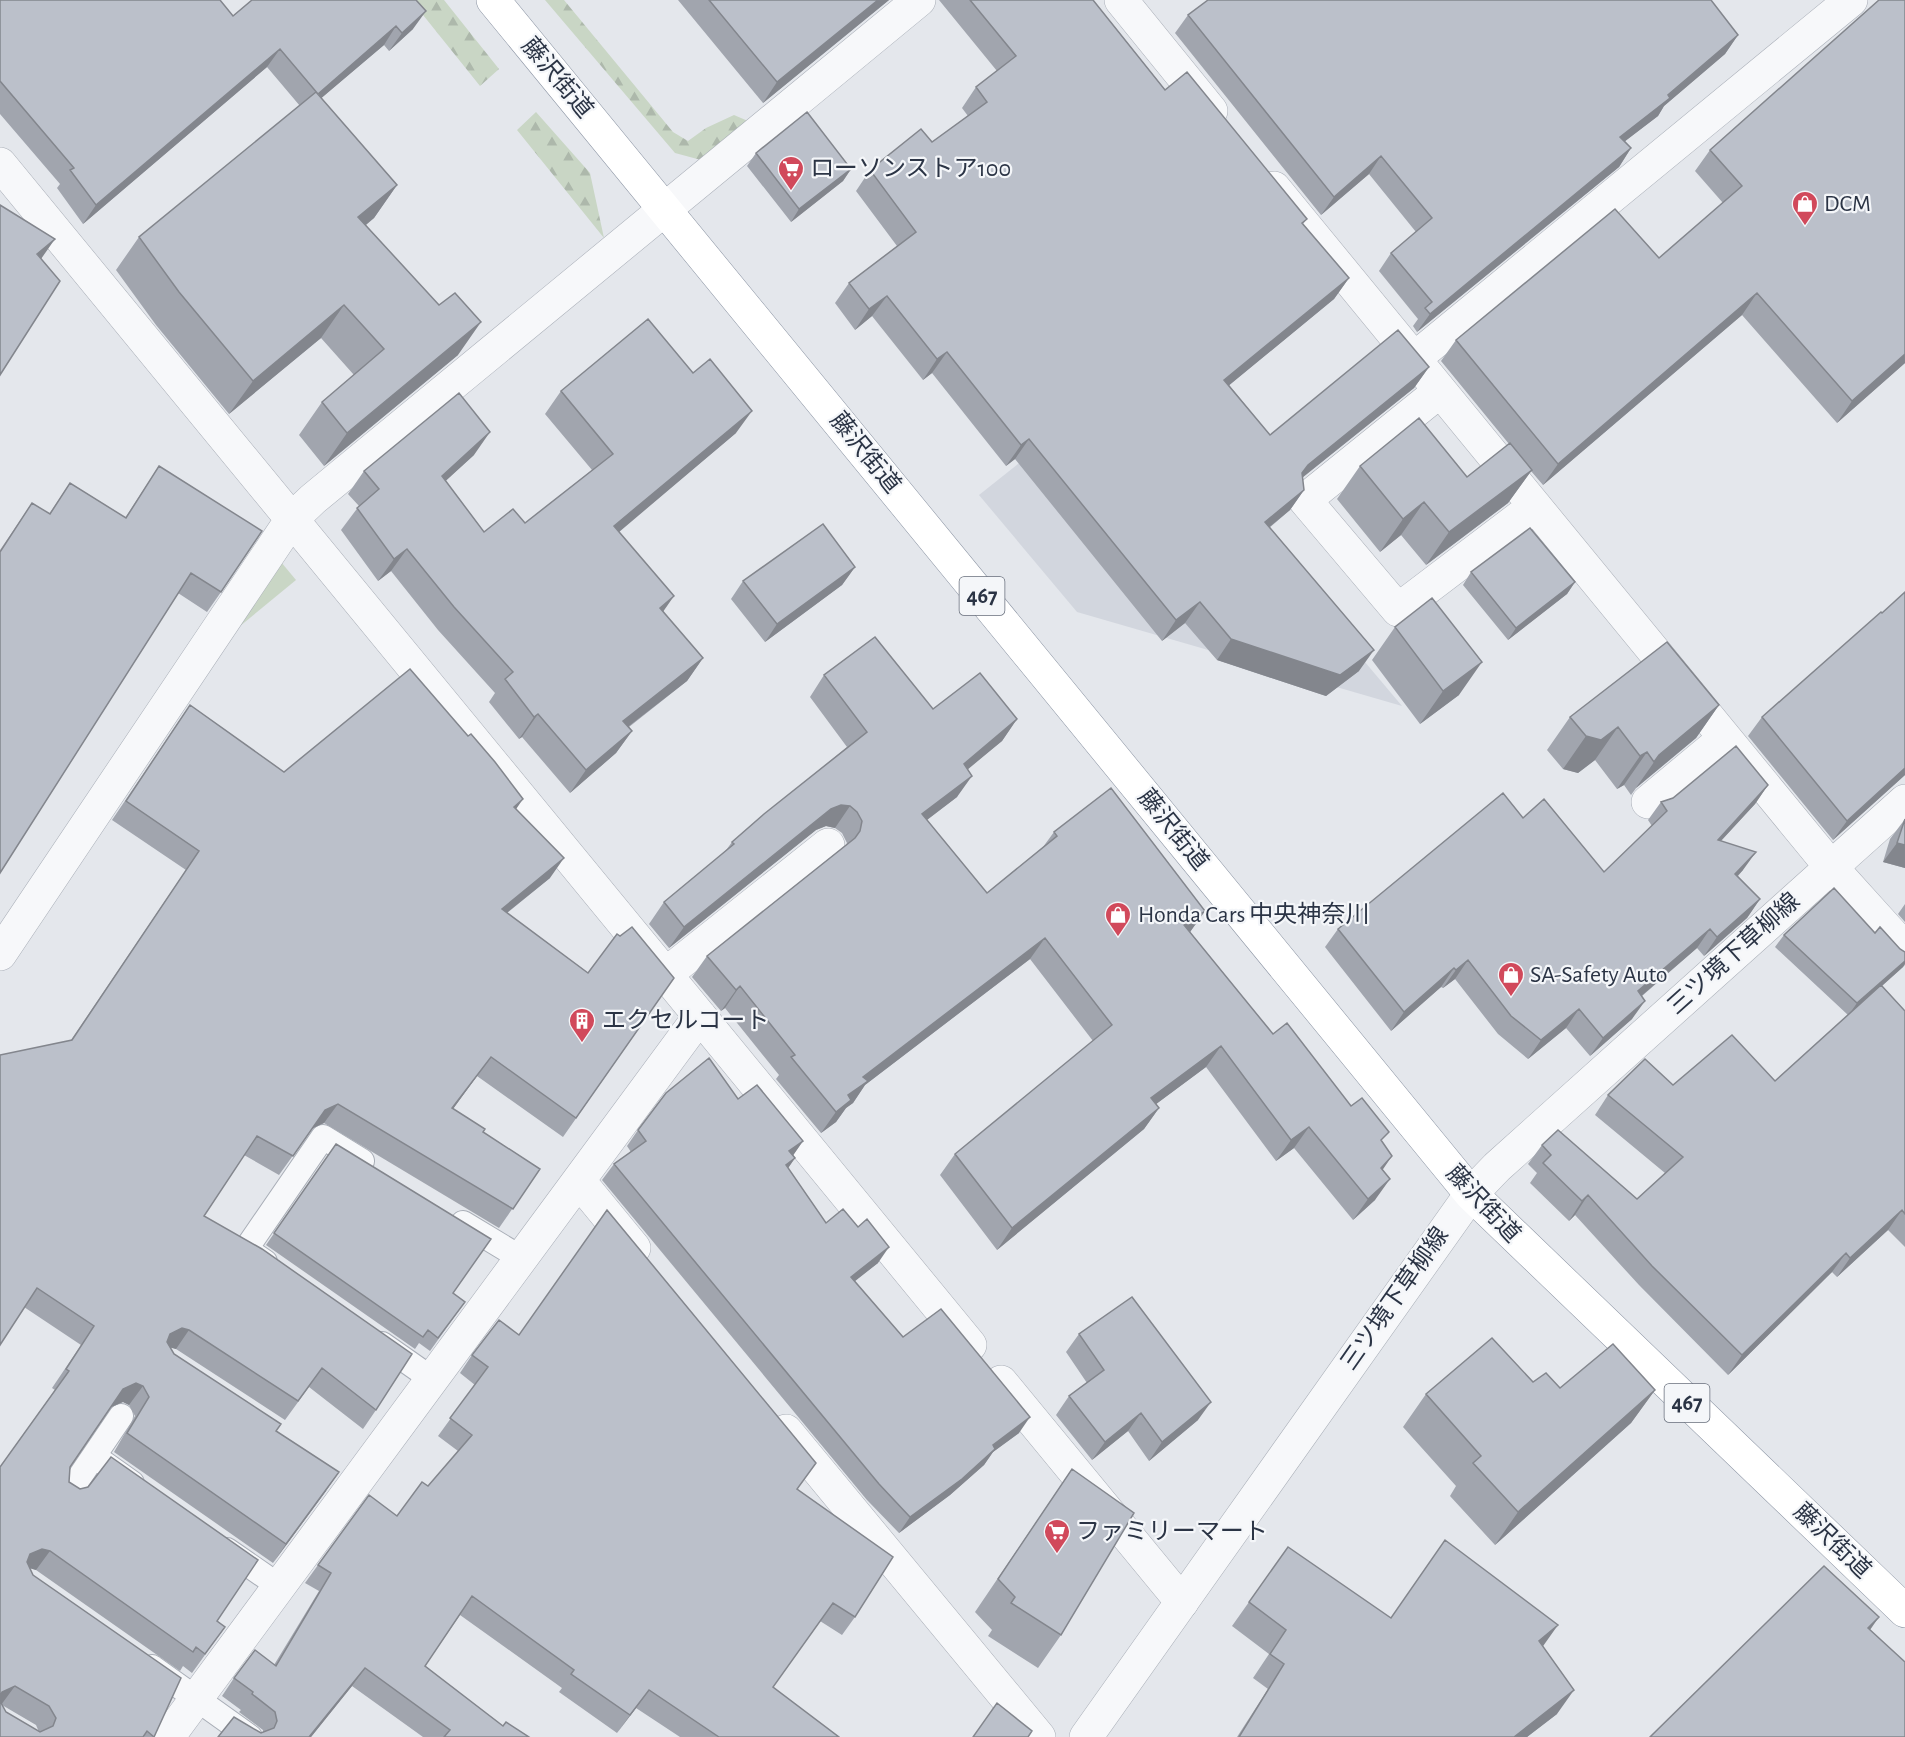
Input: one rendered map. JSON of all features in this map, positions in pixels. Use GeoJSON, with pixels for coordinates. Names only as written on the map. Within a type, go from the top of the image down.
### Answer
{"type":"FeatureCollection","features":[{"type":"Feature","properties":{"kind":"highway","name":"藤沢街道"},"geometry":{"type":"LineString","coordinates":[[493,0],[1471,1194],[1905,1611]]}},
{"type":"Feature","properties":{"kind":"street"},"geometry":{"type":"LineString","coordinates":[[0,954],[292,519],[322,491],[919,0]]}},
{"type":"Feature","properties":{"kind":"street"},"geometry":{"type":"LineString","coordinates":[[1121,0],[1233,138]]}},
{"type":"Feature","properties":{"kind":"street"},"geometry":{"type":"LineString","coordinates":[[1414,359],[1851,0]]}},
{"type":"Feature","properties":{"kind":"street"},"geometry":{"type":"LineString","coordinates":[[0,164],[1182,1602]]}},
{"type":"Feature","properties":{"kind":"street"},"geometry":{"type":"LineString","coordinates":[[1256,166],[1831,867],[1905,949]]}},
{"type":"Feature","properties":{"kind":"street"},"geometry":{"type":"LineString","coordinates":[[1440,391],[1305,500],[1398,610],[1535,506]]}},
{"type":"Feature","properties":{"kind":"street"},"geometry":{"type":"LineString","coordinates":[[1648,802],[1725,738]]}},
{"type":"Feature","properties":{"kind":"street","name":"三ツ境下草柳線"},"geometry":{"type":"LineString","coordinates":[[1086,1737],[1471,1194],[1497,1167],[1905,801]]}},
{"type":"Feature","properties":{"kind":"street"},"geometry":{"type":"LineString","coordinates":[[666,974],[828,845]]}},
{"type":"Feature","properties":{"kind":"street"},"geometry":{"type":"LineString","coordinates":[[168,1737],[279,1586],[346,1477],[432,1379],[700,1016]]}},
{"type":"Feature","properties":{"kind":"street"},"geometry":{"type":"LineString","coordinates":[[579,1181],[654,1273]]}},
{"type":"Feature","properties":{"kind":"street"},"geometry":{"type":"LineString","coordinates":[[768,1410],[1039,1737]]}},
{"type":"Feature","properties":{"kind":"lane"},"geometry":{"type":"LineString","coordinates":[[286,1277],[246,1249],[322,1137],[382,1173]]}},
{"type":"Feature","properties":{"kind":"lane"},"geometry":{"type":"LineString","coordinates":[[442,1210],[521,1258]]}},
{"type":"Feature","properties":{"kind":"lane"},"geometry":{"type":"LineString","coordinates":[[364,1331],[432,1379]]}},
{"type":"Feature","properties":{"kind":"lane"},"geometry":{"type":"LineString","coordinates":[[69,1494],[121,1416]]}},
{"type":"Feature","properties":{"kind":"lane"},"geometry":{"type":"LineString","coordinates":[[94,1456],[153,1497]]}},
{"type":"Feature","properties":{"kind":"lane"},"geometry":{"type":"LineString","coordinates":[[211,1538],[279,1586]]}},
{"type":"Feature","properties":{"kind":"lane"},"geometry":{"type":"LineString","coordinates":[[131,1652],[250,1737]]}},
{"type":"Feature","properties":{"kind":"shaded area"},"geometry":{"type":"Polygon","coordinates":[[[1126,378],[1402,706],[1077,612],[979,495],[1126,378]]]}},
{"type":"Feature","properties":{"kind":"green space"},"geometry":{"type":"Polygon","coordinates":[[[411,0],[444,0],[499,69],[480,86],[411,0]]]}},
{"type":"Feature","properties":{"kind":"green space"},"geometry":{"type":"Polygon","coordinates":[[[545,0],[564,0],[673,132],[688,141],[706,128],[734,115],[748,121],[701,160],[675,153],[545,0]]]}},
{"type":"Feature","properties":{"kind":"green space"},"geometry":{"type":"Polygon","coordinates":[[[536,112],[590,173],[604,238],[517,130],[536,112]]]}},
{"type":"Feature","properties":{"kind":"green space"},"geometry":{"type":"Polygon","coordinates":[[[281,562],[296,580],[234,631],[281,562]]]}},
{"type":"Feature","properties":{"kind":"building"},"geometry":{"type":"Polygon","coordinates":[[[0,0],[220,0],[233,16],[252,0],[416,0],[426,11],[402,33],[396,26],[318,94],[280,49],[96,205],[70,170],[74,168],[0,81],[0,0]]]}},
{"type":"Feature","properties":{"kind":"building"},"geometry":{"type":"Polygon","coordinates":[[[709,0],[878,0],[777,82],[709,0]]]}},
{"type":"Feature","properties":{"kind":"building"},"geometry":{"type":"Polygon","coordinates":[[[970,0],[1093,0],[1165,90],[1187,72],[1307,219],[1302,223],[1349,278],[1224,380],[1270,435],[1398,330],[1429,367],[1308,465],[1302,473],[1304,490],[1265,522],[1374,650],[1340,675],[1231,639],[1200,602],[1176,620],[1029,439],[1021,445],[947,352],[937,359],[887,296],[869,309],[849,283],[916,232],[870,170],[921,129],[932,142],[987,102],[976,87],[1016,56],[970,0]]]}},
{"type":"Feature","properties":{"kind":"building"},"geometry":{"type":"Polygon","coordinates":[[[1208,0],[1711,0],[1738,35],[1668,95],[1670,98],[1620,137],[1631,148],[1430,314],[1425,308],[1432,302],[1391,253],[1432,218],[1381,156],[1334,197],[1188,15],[1208,0]]]}},
{"type":"Feature","properties":{"kind":"building"},"geometry":{"type":"Polygon","coordinates":[[[1879,0],[1905,0],[1905,354],[1852,401],[1757,293],[1558,464],[1456,340],[1615,209],[1659,258],[1742,186],[1710,150],[1879,0]]]}},
{"type":"Feature","properties":{"kind":"building"},"geometry":{"type":"Polygon","coordinates":[[[316,92],[397,185],[358,217],[439,305],[455,293],[481,322],[347,433],[322,402],[384,349],[344,305],[253,381],[179,292],[139,237],[316,92]]]}},
{"type":"Feature","properties":{"kind":"building"},"geometry":{"type":"Polygon","coordinates":[[[807,112],[851,169],[799,209],[756,153],[807,112]]]}},
{"type":"Feature","properties":{"kind":"building"},"geometry":{"type":"Polygon","coordinates":[[[0,205],[55,239],[37,254],[60,281],[0,375],[0,205]]]}},
{"type":"Feature","properties":{"kind":"building"},"geometry":{"type":"Polygon","coordinates":[[[648,319],[693,373],[710,359],[752,411],[614,526],[674,596],[660,608],[703,658],[623,721],[632,731],[586,770],[538,714],[534,717],[505,679],[513,672],[454,607],[407,549],[394,559],[357,508],[379,489],[364,471],[459,393],[490,432],[442,476],[484,532],[513,509],[525,523],[613,454],[561,391],[648,319]]]}},
{"type":"Feature","properties":{"kind":"building"},"geometry":{"type":"Polygon","coordinates":[[[1419,418],[1467,477],[1510,443],[1532,470],[1449,532],[1424,502],[1403,519],[1360,466],[1419,418]]]}},
{"type":"Feature","properties":{"kind":"building"},"geometry":{"type":"Polygon","coordinates":[[[159,466],[262,531],[221,592],[191,573],[0,873],[0,552],[32,503],[50,514],[70,483],[126,518],[159,466]]]}},
{"type":"Feature","properties":{"kind":"building"},"geometry":{"type":"Polygon","coordinates":[[[823,524],[855,567],[777,624],[743,581],[823,524]]]}},
{"type":"Feature","properties":{"kind":"building"},"geometry":{"type":"Polygon","coordinates":[[[1530,528],[1575,582],[1516,628],[1471,572],[1530,528]]]}},
{"type":"Feature","properties":{"kind":"building"},"geometry":{"type":"Polygon","coordinates":[[[1905,592],[1905,768],[1847,821],[1762,717],[1905,592]]]}},
{"type":"Feature","properties":{"kind":"building"},"geometry":{"type":"Polygon","coordinates":[[[1432,598],[1482,662],[1443,691],[1395,627],[1432,598]]]}},
{"type":"Feature","properties":{"kind":"building"},"geometry":{"type":"Polygon","coordinates":[[[875,637],[933,709],[980,673],[1017,719],[964,764],[972,776],[922,814],[987,893],[1057,836],[1054,832],[1111,788],[1205,911],[1184,925],[1273,1034],[1287,1023],[1351,1106],[1362,1098],[1389,1132],[1381,1140],[1392,1156],[1381,1168],[1390,1179],[1368,1199],[1309,1127],[1291,1140],[1221,1046],[1151,1098],[1159,1108],[1012,1228],[955,1154],[1112,1025],[1045,938],[863,1077],[868,1081],[848,1095],[851,1100],[836,1112],[791,1057],[795,1055],[740,986],[736,990],[707,956],[855,838],[860,831],[862,821],[857,812],[850,806],[841,805],[831,809],[684,927],[664,902],[734,844],[732,842],[764,814],[867,732],[824,675],[875,637]]]}},
{"type":"Feature","properties":{"kind":"building"},"geometry":{"type":"Polygon","coordinates":[[[1667,642],[1719,705],[1659,755],[1654,762],[1647,752],[1640,756],[1618,727],[1601,740],[1586,736],[1570,717],[1667,642]]]}},
{"type":"Feature","properties":{"kind":"building"},"geometry":{"type":"Polygon","coordinates":[[[410,669],[468,736],[471,734],[495,762],[523,799],[514,807],[564,858],[502,909],[588,973],[617,934],[620,936],[632,927],[674,978],[576,1118],[491,1057],[452,1108],[485,1129],[483,1132],[540,1169],[513,1209],[338,1104],[325,1110],[293,1156],[257,1136],[204,1216],[262,1249],[412,1354],[376,1410],[322,1368],[298,1401],[189,1330],[182,1328],[170,1334],[167,1342],[174,1354],[281,1424],[276,1431],[339,1472],[286,1544],[127,1433],[149,1397],[143,1386],[136,1383],[123,1389],[70,1467],[69,1482],[80,1489],[88,1487],[111,1457],[258,1560],[217,1621],[225,1627],[205,1654],[196,1647],[193,1652],[50,1551],[42,1549],[30,1554],[27,1562],[33,1575],[181,1678],[154,1737],[147,1731],[143,1737],[0,1737],[0,1701],[6,1712],[40,1732],[53,1726],[56,1718],[49,1706],[15,1686],[2,1692],[0,1697],[0,1467],[69,1371],[66,1369],[94,1326],[37,1288],[0,1345],[0,1055],[72,1040],[199,851],[126,801],[190,705],[284,772],[410,669]]]}},
{"type":"Feature","properties":{"kind":"building"},"geometry":{"type":"Polygon","coordinates":[[[1736,746],[1768,785],[1718,840],[1756,852],[1735,874],[1760,899],[1717,937],[1710,929],[1638,991],[1645,1001],[1603,1038],[1579,1009],[1541,1040],[1511,1016],[1468,960],[1456,970],[1454,968],[1404,1012],[1338,929],[1503,793],[1523,818],[1544,799],[1604,872],[1667,811],[1661,802],[1673,798],[1736,746]]]}},
{"type":"Feature","properties":{"kind":"building"},"geometry":{"type":"Polygon","coordinates":[[[1905,819],[1905,845],[1897,843],[1905,819]]]}},
{"type":"Feature","properties":{"kind":"building"},"geometry":{"type":"Polygon","coordinates":[[[1834,888],[1875,933],[1880,927],[1905,952],[1905,961],[1857,1003],[1784,935],[1834,888]]]}},
{"type":"Feature","properties":{"kind":"building"},"geometry":{"type":"Polygon","coordinates":[[[1881,985],[1905,1011],[1905,1214],[1902,1210],[1850,1258],[1846,1253],[1742,1355],[1652,1266],[1588,1195],[1582,1201],[1543,1163],[1551,1155],[1542,1145],[1558,1130],[1637,1199],[1683,1157],[1608,1095],[1645,1059],[1673,1085],[1732,1035],[1775,1081],[1881,985]]]}},
{"type":"Feature","properties":{"kind":"building"},"geometry":{"type":"Polygon","coordinates":[[[709,1058],[738,1099],[757,1085],[803,1141],[789,1151],[795,1158],[786,1165],[826,1223],[843,1209],[858,1227],[867,1219],[889,1247],[851,1277],[903,1337],[941,1309],[1030,1417],[993,1445],[995,1449],[962,1479],[910,1517],[879,1484],[614,1164],[646,1141],[638,1130],[666,1093],[709,1058]]]}},
{"type":"Feature","properties":{"kind":"building"},"geometry":{"type":"Polygon","coordinates":[[[336,1144],[491,1239],[453,1293],[465,1302],[438,1338],[428,1330],[423,1337],[274,1233],[336,1144]]]}},
{"type":"Feature","properties":{"kind":"building"},"geometry":{"type":"Polygon","coordinates":[[[607,1210],[816,1463],[797,1489],[893,1557],[855,1617],[833,1603],[773,1687],[839,1737],[719,1737],[649,1690],[630,1715],[571,1674],[574,1670],[472,1596],[425,1666],[503,1726],[506,1722],[529,1737],[444,1737],[450,1730],[365,1668],[309,1737],[218,1737],[234,1717],[261,1733],[274,1728],[277,1721],[275,1712],[234,1678],[255,1650],[276,1666],[331,1573],[318,1565],[369,1495],[397,1516],[422,1482],[428,1486],[472,1435],[450,1418],[488,1367],[472,1355],[499,1320],[519,1335],[607,1210]]]}},
{"type":"Feature","properties":{"kind":"building"},"geometry":{"type":"Polygon","coordinates":[[[1132,1297],[1211,1402],[1162,1442],[1141,1413],[1105,1442],[1069,1396],[1104,1370],[1079,1334],[1132,1297]]]}},
{"type":"Feature","properties":{"kind":"building"},"geometry":{"type":"Polygon","coordinates":[[[1492,1338],[1533,1382],[1546,1373],[1560,1388],[1613,1344],[1655,1390],[1518,1512],[1473,1463],[1481,1456],[1426,1394],[1492,1338]]]}},
{"type":"Feature","properties":{"kind":"building"},"geometry":{"type":"Polygon","coordinates":[[[1072,1469],[1134,1513],[1061,1635],[1011,1603],[1015,1597],[998,1579],[1072,1469]]]}},
{"type":"Feature","properties":{"kind":"building"},"geometry":{"type":"Polygon","coordinates":[[[1445,1540],[1558,1625],[1539,1641],[1574,1690],[1514,1737],[1239,1737],[1284,1664],[1270,1654],[1286,1630],[1249,1602],[1288,1547],[1391,1618],[1445,1540]]]}},
{"type":"Feature","properties":{"kind":"building"},"geometry":{"type":"Polygon","coordinates":[[[1824,1566],[1879,1617],[1868,1628],[1905,1662],[1905,1737],[1650,1737],[1824,1566]]]}},
{"type":"Feature","properties":{"kind":"building"},"geometry":{"type":"Polygon","coordinates":[[[997,1703],[1032,1731],[1028,1737],[973,1737],[997,1703]]]}},
{"type":"Feature","properties":{"kind":"place","name":"ローソンストア100"},"geometry":{"type":"Point","coordinates":[791,192]}},
{"type":"Feature","properties":{"kind":"place","name":"DCM"},"geometry":{"type":"Point","coordinates":[1805,227]}},
{"type":"Feature","properties":{"kind":"place","name":"Honda Cars 中央神奈川"},"geometry":{"type":"Point","coordinates":[1118,938]}},
{"type":"Feature","properties":{"kind":"place","name":"SA-Safety Auto"},"geometry":{"type":"Point","coordinates":[1511,998]}},
{"type":"Feature","properties":{"kind":"place","name":"エクセルコート"},"geometry":{"type":"Point","coordinates":[582,1044]}},
{"type":"Feature","properties":{"kind":"place","name":"ファミリーマート"},"geometry":{"type":"Point","coordinates":[1057,1555]}}]}
